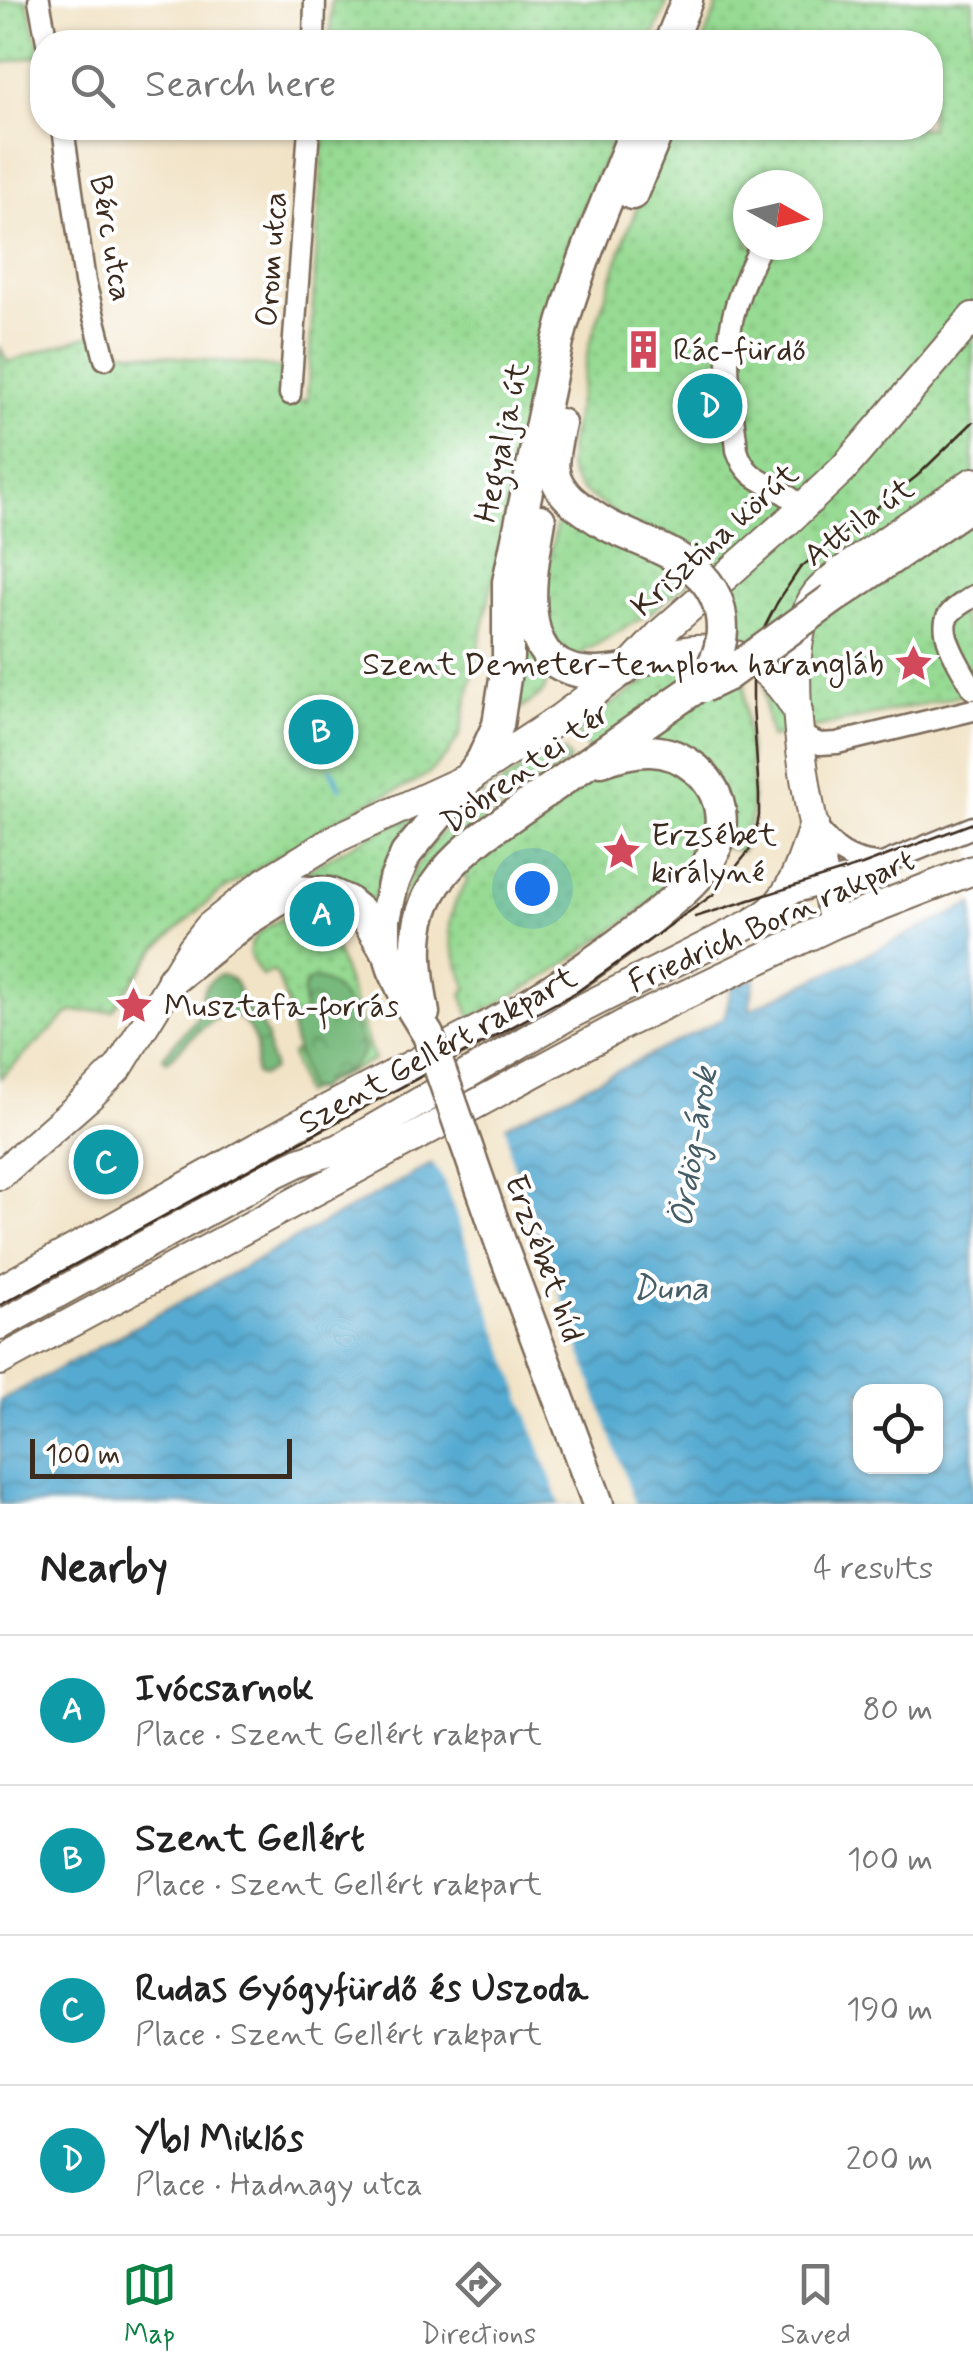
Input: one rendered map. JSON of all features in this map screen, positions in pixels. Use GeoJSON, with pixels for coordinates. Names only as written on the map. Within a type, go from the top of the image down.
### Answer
{"type":"FeatureCollection","features":[{"type":"Feature","properties":{"kind":"main road"},"geometry":{"type":"LineString","coordinates":[[675,30],[686,0]]}},
{"type":"Feature","properties":{"kind":"main road"},"geometry":{"type":"LineString","coordinates":[[697,30],[708,0]]}},
{"type":"Feature","properties":{"kind":"main road","name":"Hegyalja út"},"geometry":{"type":"LineString","coordinates":[[388,955],[385,919],[398,869],[416,840],[470,777],[492,742],[504,700],[508,582],[562,326],[590,241],[631,140]]}},
{"type":"Feature","properties":{"kind":"main road","name":"Hegyalja út"},"geometry":{"type":"LineString","coordinates":[[628,667],[590,673],[567,669],[546,654],[534,626],[530,592],[546,486],[588,308],[653,140]]}},
{"type":"Feature","properties":{"kind":"main road","name":"Krisztina körút"},"geometry":{"type":"LineString","coordinates":[[470,777],[628,667],[844,468],[973,318]]}},
{"type":"Feature","properties":{"kind":"main road"},"geometry":{"type":"LineString","coordinates":[[554,458],[555,481],[572,501],[596,519],[684,561],[714,594],[722,623],[720,648],[710,672],[691,691]]}},
{"type":"Feature","properties":{"kind":"main road","name":"Attila út"},"geometry":{"type":"LineString","coordinates":[[800,732],[796,664],[804,618],[814,596],[839,573],[973,482]]}},
{"type":"Feature","properties":{"kind":"main road"},"geometry":{"type":"LineString","coordinates":[[691,691],[726,676],[973,503]]}},
{"type":"Feature","properties":{"kind":"main road"},"geometry":{"type":"LineString","coordinates":[[628,667],[695,650],[753,662],[775,678],[800,732],[834,924]]}},
{"type":"Feature","properties":{"kind":"main road","name":"Döbrentei tér"},"geometry":{"type":"LineString","coordinates":[[428,1036],[416,957],[429,892],[440,876],[458,855],[484,835],[691,691]]}},
{"type":"Feature","properties":{"kind":"main road"},"geometry":{"type":"LineString","coordinates":[[530,1003],[638,929],[693,882],[716,846],[721,824],[721,806],[714,789],[684,759],[667,752],[624,753],[574,774]]}},
{"type":"Feature","properties":{"kind":"main road"},"geometry":{"type":"LineString","coordinates":[[0,1176],[110,1076],[209,927],[265,882],[338,837],[470,777]]}},
{"type":"Feature","properties":{"kind":"main road","name":"Szent Gellért rakpart"},"geometry":{"type":"LineString","coordinates":[[0,1325],[274,1174],[338,1148],[573,1014],[750,924],[783,896],[814,824]]}},
{"type":"Feature","properties":{"kind":"main road","name":"Friedrich Born rakpart"},"geometry":{"type":"LineString","coordinates":[[0,1361],[628,1022],[834,924],[973,870]]}},
{"type":"Feature","properties":{"kind":"main road"},"geometry":{"type":"LineString","coordinates":[[173,979],[244,922],[293,891],[328,892],[347,901],[364,916],[428,1036]]}},
{"type":"Feature","properties":{"kind":"main road","name":"Szent Gellért rakpart"},"geometry":{"type":"LineString","coordinates":[[0,1290],[306,1120],[530,1003]]}},
{"type":"Feature","properties":{"kind":"main road","name":"Erzsébet híd"},"geometry":{"type":"LineString","coordinates":[[428,1036],[598,1504]]}},
{"type":"Feature","properties":{"kind":"street"},"geometry":{"type":"LineString","coordinates":[[39,0],[45,30]]}},
{"type":"Feature","properties":{"kind":"street"},"geometry":{"type":"LineString","coordinates":[[315,30],[316,0]]}},
{"type":"Feature","properties":{"kind":"street","name":"Bérc utca"},"geometry":{"type":"LineString","coordinates":[[65,140],[85,282],[106,359]]}},
{"type":"Feature","properties":{"kind":"street","name":"Orom utca"},"geometry":{"type":"LineString","coordinates":[[290,394],[308,140]]}},
{"type":"Feature","properties":{"kind":"street"},"geometry":{"type":"LineString","coordinates":[[754,260],[742,284],[729,336],[737,450],[747,472],[756,480],[780,488],[802,508]]}},
{"type":"Feature","properties":{"kind":"street"},"geometry":{"type":"LineString","coordinates":[[973,596],[951,613],[945,626],[973,690]]}},
{"type":"Feature","properties":{"kind":"street"},"geometry":{"type":"LineString","coordinates":[[800,732],[820,744],[837,743],[973,710]]}},
{"type":"Feature","properties":{"kind":"street"},"geometry":{"type":"LineString","coordinates":[[814,824],[838,852],[855,861],[876,864]]}},
{"type":"Feature","properties":{"kind":"street"},"geometry":{"type":"LineString","coordinates":[[783,896],[826,884],[973,827]]}},
{"type":"Feature","properties":{"kind":"green space"},"geometry":{"type":"Polygon","coordinates":[[[0,0],[27,0],[35,30],[30,30],[30,57],[0,64],[0,0]]]}},
{"type":"Feature","properties":{"kind":"green space"},"geometry":{"type":"Polygon","coordinates":[[[331,0],[668,0],[656,30],[331,30],[331,0]]]}},
{"type":"Feature","properties":{"kind":"green space"},"geometry":{"type":"Polygon","coordinates":[[[720,0],[973,0],[973,585],[955,600],[973,645],[973,693],[770,738],[765,700],[767,660],[749,638],[736,634],[734,611],[580,489],[572,478],[568,465],[570,442],[589,345],[664,140],[943,140],[943,30],[708,30],[720,0]]]}},
{"type":"Feature","properties":{"kind":"green space"},"geometry":{"type":"Polygon","coordinates":[[[323,140],[613,140],[570,239],[547,309],[460,734],[448,754],[413,783],[365,804],[215,895],[156,949],[113,1010],[70,1012],[0,1078],[0,348],[8,362],[99,332],[103,349],[282,368],[279,399],[307,401],[323,140]]]}},
{"type":"Feature","properties":{"kind":"green space"},"geometry":{"type":"Polygon","coordinates":[[[567,513],[688,583],[650,613],[570,660],[553,648],[542,595],[557,521],[567,513]]]}},
{"type":"Feature","properties":{"kind":"green space"},"geometry":{"type":"Polygon","coordinates":[[[523,633],[556,670],[546,678],[542,693],[520,709],[517,708],[523,676],[523,633]]]}},
{"type":"Feature","properties":{"kind":"green space"},"geometry":{"type":"Polygon","coordinates":[[[701,658],[746,671],[752,808],[742,852],[707,842],[678,884],[551,974],[471,1019],[462,994],[467,988],[450,934],[453,909],[468,880],[461,873],[498,843],[604,773],[575,730],[659,672],[701,658]]]}},
{"type":"Feature","properties":{"kind":"green space"},"geometry":{"type":"Polygon","coordinates":[[[564,751],[570,760],[465,835],[435,862],[413,895],[399,935],[402,903],[411,875],[426,851],[468,809],[541,755],[547,762],[564,751]]]}},
{"type":"Feature","properties":{"kind":"green space"},"geometry":{"type":"Polygon","coordinates":[[[413,817],[385,866],[372,903],[332,877],[300,880],[298,875],[413,817]]]}},
{"type":"Feature","properties":{"kind":"green space"},"geometry":{"type":"Polygon","coordinates":[[[309,909],[305,918],[330,932],[374,1060],[303,1094],[291,1054],[301,1045],[278,977],[273,971],[262,976],[250,955],[250,947],[262,931],[309,909]]]}},
{"type":"Feature","properties":{"kind":"green space"},"geometry":{"type":"Polygon","coordinates":[[[220,975],[235,982],[241,999],[265,1033],[273,1062],[272,1070],[261,1076],[255,1071],[256,1044],[237,1017],[213,1020],[167,1062],[163,1057],[204,1009],[200,1003],[204,989],[220,975]]]}},
{"type":"Feature","properties":{"kind":"green space"},"geometry":{"type":"Polygon","coordinates":[[[307,982],[324,982],[341,996],[364,1050],[352,1066],[324,1080],[319,1090],[307,1090],[291,1028],[304,1012],[303,993],[307,982]]]}},
{"type":"Feature","properties":{"kind":"water","name":"Duna"},"geometry":{"type":"Polygon","coordinates":[[[973,904],[973,1504],[0,1504],[0,1401],[466,1145],[724,1018],[732,987],[755,978],[749,1010],[973,904]]]}},
{"type":"Feature","properties":{"kind":"pier"},"geometry":{"type":"Polygon","coordinates":[[[503,1122],[510,1155],[635,1504],[560,1504],[443,1179],[430,1159],[503,1122]]]}},
{"type":"Feature","properties":{"kind":"waterway"},"geometry":{"type":"LineString","coordinates":[[331,769],[340,788]]}},
{"type":"Feature","properties":{"kind":"tram line"},"geometry":{"type":"LineString","coordinates":[[0,1305],[578,991],[714,894],[749,851],[755,835],[759,794],[753,662],[777,603],[800,568],[917,476],[973,422]]}},
{"type":"Feature","properties":{"kind":"tram line"},"geometry":{"type":"LineString","coordinates":[[695,917],[862,865],[973,823]]}},
{"type":"Feature","properties":{"kind":"place","name":"Rác-fürdő"},"geometry":{"type":"Point","coordinates":[643,349]}},
{"type":"Feature","properties":{"kind":"place","name":"Ybl Miklós"},"geometry":{"type":"Point","coordinates":[710,406]}},
{"type":"Feature","properties":{"kind":"place","name":"Szent Demeter-templom harangláb"},"geometry":{"type":"Point","coordinates":[914,663]}},
{"type":"Feature","properties":{"kind":"place","name":"Szent Gellért"},"geometry":{"type":"Point","coordinates":[321,732]}},
{"type":"Feature","properties":{"kind":"place","name":"Erzsébet királyné"},"geometry":{"type":"Point","coordinates":[621,852]}},
{"type":"Feature","properties":{"kind":"place","name":"Ivócsarnok"},"geometry":{"type":"Point","coordinates":[322,914]}},
{"type":"Feature","properties":{"kind":"place","name":"Musztafa-forrás"},"geometry":{"type":"Point","coordinates":[134,1005]}},
{"type":"Feature","properties":{"kind":"place","name":"Rudas Gyógyfürdő és Uszoda"},"geometry":{"type":"Point","coordinates":[106,1162]}},
{"type":"Feature","properties":{"kind":"water label","name":"Ördög-árok"},"geometry":{"type":"Point","coordinates":[692,1147]}}]}
